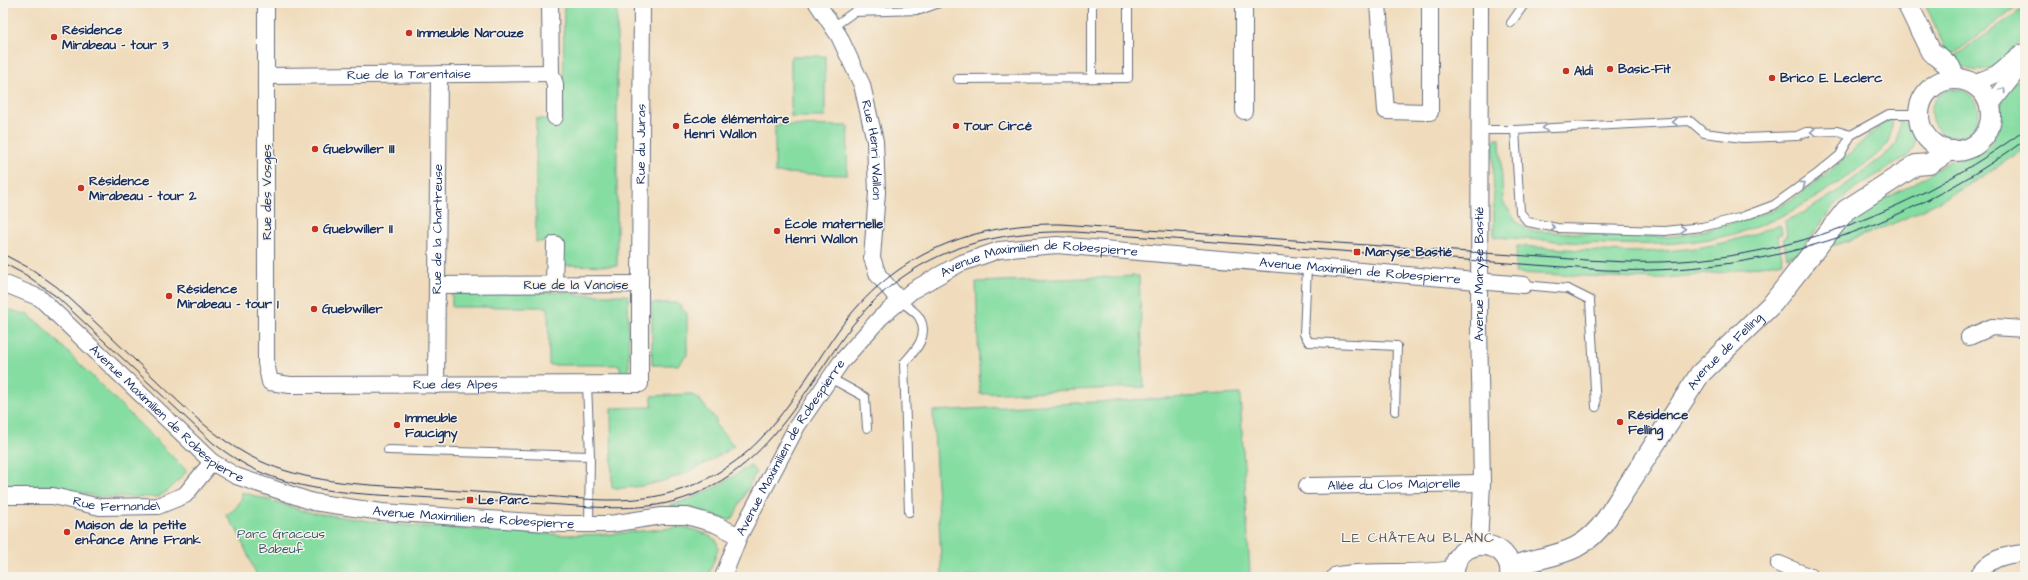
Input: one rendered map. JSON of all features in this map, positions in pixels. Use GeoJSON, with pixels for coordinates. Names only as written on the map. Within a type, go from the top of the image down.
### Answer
{"type":"FeatureCollection","features":[{"type":"Feature","properties":{"kind":"street","name":"Rue des Vosges"},"geometry":{"type":"LineString","coordinates":[[266,3],[266,364],[270,382]]}},
{"type":"Feature","properties":{"kind":"street"},"geometry":{"type":"LineString","coordinates":[[550,3],[551,73],[555,84],[555,117]]}},
{"type":"Feature","properties":{"kind":"street","name":"Rue du Juras"},"geometry":{"type":"LineString","coordinates":[[640,284],[642,3]]}},
{"type":"Feature","properties":{"kind":"street","name":"Rue Henri Wallon"},"geometry":{"type":"LineString","coordinates":[[817,3],[839,36],[862,85],[875,141],[877,192],[872,258],[878,274],[900,301]]}},
{"type":"Feature","properties":{"kind":"street"},"geometry":{"type":"LineString","coordinates":[[1244,3],[1244,111]]}},
{"type":"Feature","properties":{"kind":"street"},"geometry":{"type":"LineString","coordinates":[[1378,3],[1386,111],[1430,112],[1430,3]]}},
{"type":"Feature","properties":{"kind":"street","name":"Avenue Maryse Bastié"},"geometry":{"type":"LineString","coordinates":[[1479,545],[1482,483],[1479,282],[1480,3]]}},
{"type":"Feature","properties":{"kind":"street"},"geometry":{"type":"LineString","coordinates":[[1907,3],[1930,52],[1939,57],[1950,68],[1955,78]]}},
{"type":"Feature","properties":{"kind":"street"},"geometry":{"type":"LineString","coordinates":[[1990,106],[2020,70],[2025,51]]}},
{"type":"Feature","properties":{"kind":"street"},"geometry":{"type":"LineString","coordinates":[[1976,85],[1984,79],[1996,74],[2025,51]]}},
{"type":"Feature","properties":{"kind":"street"},"geometry":{"type":"LineString","coordinates":[[1930,52],[1927,67],[1933,85]]}},
{"type":"Feature","properties":{"kind":"street","name":"Rue de la Tarentaise"},"geometry":{"type":"LineString","coordinates":[[267,76],[551,73]]}},
{"type":"Feature","properties":{"kind":"street","name":"Rue de la Chartreuse"},"geometry":{"type":"LineString","coordinates":[[436,385],[439,74]]}},
{"type":"Feature","properties":{"kind":"street"},"geometry":{"type":"LineString","coordinates":[[1955,78],[1966,80],[1976,85],[1982,91],[1990,106],[1989,126],[1985,136],[1978,143],[1959,151],[1949,151],[1931,143],[1925,136],[1920,125],[1918,114],[1922,98],[1933,85],[1947,79],[1955,78]]}},
{"type":"Feature","properties":{"kind":"street"},"geometry":{"type":"LineString","coordinates":[[1916,165],[1916,156],[1925,136]]}},
{"type":"Feature","properties":{"kind":"street","name":"Avenue de Felling"},"geometry":{"type":"LineString","coordinates":[[1510,572],[1577,548],[1590,539],[1607,518],[1700,374],[1773,303],[1846,210],[1916,165],[1929,164],[1949,151]]}},
{"type":"Feature","properties":{"kind":"street"},"geometry":{"type":"LineString","coordinates":[[554,285],[555,244]]}},
{"type":"Feature","properties":{"kind":"street","name":"Avenue Maximilien de Robespierre"},"geometry":{"type":"LineString","coordinates":[[3,283],[40,298],[198,450],[212,462],[236,476],[313,502],[382,512],[563,524],[610,524],[662,516],[687,516],[715,524],[739,536],[798,426],[841,362],[880,318],[913,290],[959,264],[999,250],[1057,245],[1524,285]]}},
{"type":"Feature","properties":{"kind":"street","name":"Rue de la Vanoise"},"geometry":{"type":"LineString","coordinates":[[437,285],[640,284],[640,384]]}},
{"type":"Feature","properties":{"kind":"street"},"geometry":{"type":"LineString","coordinates":[[1969,336],[1992,327],[2025,329]]}},
{"type":"Feature","properties":{"kind":"street","name":"Rue des Alpes"},"geometry":{"type":"LineString","coordinates":[[270,382],[290,385],[640,384]]}},
{"type":"Feature","properties":{"kind":"street","name":"Rue Fernandel"},"geometry":{"type":"LineString","coordinates":[[3,496],[53,496],[100,507],[158,506],[185,494],[212,462]]}},
{"type":"Feature","properties":{"kind":"street","name":"Allée du Clos Majorelle"},"geometry":{"type":"LineString","coordinates":[[1307,486],[1482,483]]}},
{"type":"Feature","properties":{"kind":"street"},"geometry":{"type":"LineString","coordinates":[[723,577],[739,536]]}},
{"type":"Feature","properties":{"kind":"street"},"geometry":{"type":"LineString","coordinates":[[1337,577],[1350,575],[1454,574],[1459,557],[1464,551],[1479,545],[1495,548],[1502,553],[1510,572]]}},
{"type":"Feature","properties":{"kind":"street"},"geometry":{"type":"LineString","coordinates":[[1977,577],[1990,562],[2002,555],[2025,553]]}},
{"type":"Feature","properties":{"kind":"street"},"geometry":{"type":"LineString","coordinates":[[1779,564],[1810,577]]}},
{"type":"Feature","properties":{"kind":"lane"},"geometry":{"type":"LineString","coordinates":[[833,27],[854,12],[920,10],[939,3]]}},
{"type":"Feature","properties":{"kind":"lane"},"geometry":{"type":"LineString","coordinates":[[1092,3],[1092,78]]}},
{"type":"Feature","properties":{"kind":"lane"},"geometry":{"type":"LineString","coordinates":[[958,79],[1128,78],[1128,3]]}},
{"type":"Feature","properties":{"kind":"lane"},"geometry":{"type":"LineString","coordinates":[[1511,23],[1525,3]]}},
{"type":"Feature","properties":{"kind":"lane"},"geometry":{"type":"LineString","coordinates":[[1515,130],[1520,212],[1528,222],[1551,228],[1658,231],[1702,227],[1739,218],[1774,205],[1840,155],[1852,135],[1889,114],[1918,114]]}},
{"type":"Feature","properties":{"kind":"lane"},"geometry":{"type":"LineString","coordinates":[[1479,130],[1515,130],[1690,121],[1704,133],[1743,138],[1797,136],[1806,132],[1836,131],[1852,135]]}},
{"type":"Feature","properties":{"kind":"lane"},"geometry":{"type":"LineString","coordinates":[[1307,267],[1304,334],[1309,342],[1397,346],[1395,411]]}},
{"type":"Feature","properties":{"kind":"lane"},"geometry":{"type":"LineString","coordinates":[[1524,285],[1568,289],[1590,300],[1596,407]]}},
{"type":"Feature","properties":{"kind":"lane"},"geometry":{"type":"LineString","coordinates":[[900,301],[919,316],[923,328],[920,346],[904,363],[909,512]]}},
{"type":"Feature","properties":{"kind":"lane"},"geometry":{"type":"LineString","coordinates":[[830,378],[865,396],[867,428]]}},
{"type":"Feature","properties":{"kind":"lane"},"geometry":{"type":"LineString","coordinates":[[587,384],[590,456],[589,524]]}},
{"type":"Feature","properties":{"kind":"lane"},"geometry":{"type":"LineString","coordinates":[[388,450],[590,456]]}},
{"type":"Feature","properties":{"kind":"green space"},"geometry":{"type":"Polygon","coordinates":[[[564,3],[617,3],[617,266],[557,265],[557,241],[536,242],[536,119],[563,119],[564,3]]]}},
{"type":"Feature","properties":{"kind":"green space"},"geometry":{"type":"Polygon","coordinates":[[[1925,3],[2021,3],[1955,53],[1947,53],[1925,3]]]}},
{"type":"Feature","properties":{"kind":"green space"},"geometry":{"type":"Polygon","coordinates":[[[2025,7],[2025,34],[2001,61],[1993,67],[1984,70],[1974,70],[1963,67],[1950,60],[2025,7]]]}},
{"type":"Feature","properties":{"kind":"green space"},"geometry":{"type":"Polygon","coordinates":[[[791,56],[825,56],[825,117],[791,117],[791,56]]]}},
{"type":"Feature","properties":{"kind":"green space"},"geometry":{"type":"Polygon","coordinates":[[[2025,75],[2025,148],[1986,174],[1925,209],[1883,228],[1829,246],[1845,225],[1865,213],[1864,209],[1912,185],[1950,161],[1971,157],[1992,142],[1997,131],[2002,101],[2016,81],[2025,75]]]}},
{"type":"Feature","properties":{"kind":"green space"},"geometry":{"type":"Polygon","coordinates":[[[1950,89],[1960,89],[1972,96],[1979,108],[1979,118],[1972,130],[1960,137],[1950,137],[1942,133],[1935,126],[1931,118],[1931,108],[1935,100],[1942,93],[1950,89]]]}},
{"type":"Feature","properties":{"kind":"green space"},"geometry":{"type":"Polygon","coordinates":[[[1893,118],[1888,142],[1880,152],[1867,163],[1797,208],[1765,223],[1732,235],[1688,242],[1660,244],[1577,243],[1494,237],[1493,142],[1496,138],[1500,138],[1503,202],[1518,223],[1530,231],[1667,237],[1691,234],[1770,212],[1800,194],[1830,171],[1887,119],[1893,118]]]}},
{"type":"Feature","properties":{"kind":"green space"},"geometry":{"type":"Polygon","coordinates":[[[1900,120],[1913,132],[1915,140],[1912,150],[1908,156],[1855,188],[1832,208],[1800,253],[1787,257],[1783,238],[1787,236],[1785,221],[1807,211],[1835,193],[1889,152],[1897,142],[1900,120]]]}},
{"type":"Feature","properties":{"kind":"green space"},"geometry":{"type":"Polygon","coordinates":[[[775,125],[848,126],[847,175],[775,173],[775,125]]]}},
{"type":"Feature","properties":{"kind":"green space"},"geometry":{"type":"Polygon","coordinates":[[[1778,225],[1781,226],[1782,234],[1777,235],[1783,262],[1726,272],[1656,279],[1515,273],[1517,246],[1617,252],[1681,250],[1713,245],[1745,237],[1778,225]]]}},
{"type":"Feature","properties":{"kind":"green space"},"geometry":{"type":"Polygon","coordinates":[[[1139,276],[1144,387],[980,394],[976,282],[1139,276]]]}},
{"type":"Feature","properties":{"kind":"green space"},"geometry":{"type":"Polygon","coordinates":[[[572,292],[576,295],[628,295],[629,378],[621,378],[620,365],[549,365],[548,307],[452,307],[452,293],[572,292]]]}},
{"type":"Feature","properties":{"kind":"green space"},"geometry":{"type":"Polygon","coordinates":[[[652,303],[677,303],[687,313],[687,355],[678,365],[652,365],[652,303]]]}},
{"type":"Feature","properties":{"kind":"green space"},"geometry":{"type":"Polygon","coordinates":[[[10,310],[28,315],[42,326],[187,471],[169,490],[158,497],[98,497],[54,486],[3,485],[3,314],[10,310]]]}},
{"type":"Feature","properties":{"kind":"green space"},"geometry":{"type":"Polygon","coordinates":[[[690,394],[698,398],[717,421],[714,423],[734,446],[706,463],[676,477],[661,482],[629,488],[612,488],[611,408],[652,407],[652,396],[690,394]]]}},
{"type":"Feature","properties":{"kind":"green space"},"geometry":{"type":"Polygon","coordinates":[[[1240,394],[1250,575],[1217,577],[942,577],[933,411],[1240,394]]]}},
{"type":"Feature","properties":{"kind":"green space"},"geometry":{"type":"Polygon","coordinates":[[[750,465],[756,472],[733,518],[727,520],[691,508],[671,507],[671,505],[682,502],[712,489],[750,465]]]}},
{"type":"Feature","properties":{"kind":"green space","name":"Parc Graccus Babeuf"},"geometry":{"type":"Polygon","coordinates":[[[242,492],[308,512],[398,525],[564,535],[611,534],[682,527],[700,532],[713,538],[717,541],[718,549],[708,577],[257,577],[238,532],[226,515],[238,505],[242,492]]]}},
{"type":"Feature","properties":{"kind":"tram line"},"geometry":{"type":"LineString","coordinates":[[3,254],[33,270],[57,287],[199,420],[235,447],[266,464],[304,476],[343,482],[621,500],[652,497],[678,491],[714,475],[737,460],[759,440],[783,413],[833,338],[854,310],[878,286],[904,267],[931,251],[961,239],[992,230],[1025,225],[1060,224],[1622,262],[1658,262],[1708,259],[1757,251],[1805,239],[1852,224],[1897,205],[1941,183],[1984,158],[2025,130]]}},
{"type":"Feature","properties":{"kind":"tram line"},"geometry":{"type":"LineString","coordinates":[[3,263],[26,275],[57,297],[213,443],[229,455],[264,474],[301,485],[364,494],[621,508],[639,507],[657,505],[693,495],[712,486],[746,463],[774,435],[838,345],[869,306],[891,286],[914,270],[963,246],[990,239],[1017,235],[1046,232],[1075,232],[1605,270],[1663,270],[1719,265],[1773,255],[1826,241],[1878,223],[1928,200],[1977,172],[2025,140]]}},
{"type":"Feature","properties":{"kind":"place","name":"Immeuble Narouze"},"geometry":{"type":"Point","coordinates":[409,33]}},
{"type":"Feature","properties":{"kind":"place","name":"Résidence Mirabeau - tour 3"},"geometry":{"type":"Point","coordinates":[54,37]}},
{"type":"Feature","properties":{"kind":"place","name":"Basic-Fit"},"geometry":{"type":"Point","coordinates":[1610,69]}},
{"type":"Feature","properties":{"kind":"place","name":"Aldi"},"geometry":{"type":"Point","coordinates":[1566,71]}},
{"type":"Feature","properties":{"kind":"place","name":"Brico E. Leclerc"},"geometry":{"type":"Point","coordinates":[1772,78]}},
{"type":"Feature","properties":{"kind":"place","name":"École élémentaire Henri Wallon"},"geometry":{"type":"Point","coordinates":[676,126]}},
{"type":"Feature","properties":{"kind":"place","name":"Tour Circé"},"geometry":{"type":"Point","coordinates":[956,126]}},
{"type":"Feature","properties":{"kind":"place","name":"Guebwiller III"},"geometry":{"type":"Point","coordinates":[315,149]}},
{"type":"Feature","properties":{"kind":"place","name":"Résidence Mirabeau - tour 2"},"geometry":{"type":"Point","coordinates":[81,188]}},
{"type":"Feature","properties":{"kind":"place","name":"Guebwiller II"},"geometry":{"type":"Point","coordinates":[315,229]}},
{"type":"Feature","properties":{"kind":"place","name":"École maternelle Henri Wallon"},"geometry":{"type":"Point","coordinates":[777,231]}},
{"type":"Feature","properties":{"kind":"place","name":"Maryse Bastié"},"geometry":{"type":"Point","coordinates":[1357,252]}},
{"type":"Feature","properties":{"kind":"place","name":"Résidence Mirabeau - tour 1"},"geometry":{"type":"Point","coordinates":[169,296]}},
{"type":"Feature","properties":{"kind":"place","name":"Guebwiller"},"geometry":{"type":"Point","coordinates":[314,309]}},
{"type":"Feature","properties":{"kind":"place","name":"Résidence Felling"},"geometry":{"type":"Point","coordinates":[1620,422]}},
{"type":"Feature","properties":{"kind":"place","name":"Immeuble Faucigny"},"geometry":{"type":"Point","coordinates":[397,425]}},
{"type":"Feature","properties":{"kind":"place","name":"Le Parc"},"geometry":{"type":"Point","coordinates":[470,500]}},
{"type":"Feature","properties":{"kind":"place","name":"Maison de la petite enfance Anne Frank"},"geometry":{"type":"Point","coordinates":[67,532]}},
{"type":"Feature","properties":{"kind":"district","name":"LE CHÂTEAU BLANC"},"geometry":{"type":"Point","coordinates":[1418,538]}}]}
